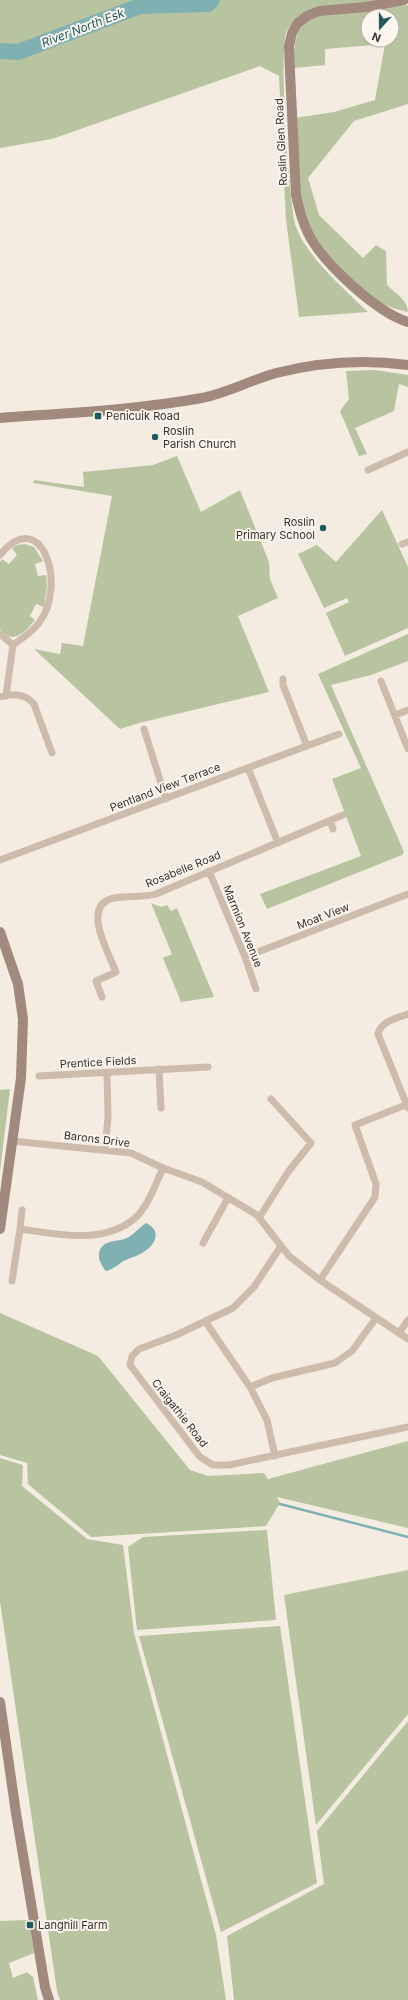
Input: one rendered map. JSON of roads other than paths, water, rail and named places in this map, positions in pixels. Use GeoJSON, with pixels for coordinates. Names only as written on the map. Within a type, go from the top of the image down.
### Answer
{"type":"FeatureCollection","features":[{"type":"Feature","properties":{"kind":"main road","name":"Roslin Glen Road"},"geometry":{"type":"LineString","coordinates":[[404,0],[366,7],[319,12],[307,16],[298,23],[292,33],[290,46],[290,72],[296,195],[300,215],[308,235],[364,298],[379,308],[408,322]]}},
{"type":"Feature","properties":{"kind":"main road"},"geometry":{"type":"LineString","coordinates":[[0,418],[76,413],[167,403],[219,393],[276,373],[340,362],[384,362],[408,365]]}},
{"type":"Feature","properties":{"kind":"main road"},"geometry":{"type":"LineString","coordinates":[[0,932],[14,970],[20,995],[23,1019],[21,1078],[0,1229]]}},
{"type":"Feature","properties":{"kind":"main road"},"geometry":{"type":"LineString","coordinates":[[0,1702],[16,1813],[45,1987],[49,2000]]}},
{"type":"Feature","properties":{"kind":"street"},"geometry":{"type":"LineString","coordinates":[[368,470],[408,452]]}},
{"type":"Feature","properties":{"kind":"street"},"geometry":{"type":"LineString","coordinates":[[0,555],[6,548],[17,540],[28,539],[34,541],[47,556],[51,573],[50,597],[46,609],[34,628],[13,645],[3,696],[23,695],[34,704],[52,753]]}},
{"type":"Feature","properties":{"kind":"street"},"geometry":{"type":"LineString","coordinates":[[0,634],[13,645]]}},
{"type":"Feature","properties":{"kind":"street"},"geometry":{"type":"LineString","coordinates":[[283,679],[284,687],[307,746]]}},
{"type":"Feature","properties":{"kind":"street"},"geometry":{"type":"LineString","coordinates":[[381,681],[408,749]]}},
{"type":"Feature","properties":{"kind":"street"},"geometry":{"type":"LineString","coordinates":[[395,715],[408,710]]}},
{"type":"Feature","properties":{"kind":"street"},"geometry":{"type":"LineString","coordinates":[[144,729],[166,799]]}},
{"type":"Feature","properties":{"kind":"street","name":"Pentland View Terrace"},"geometry":{"type":"LineString","coordinates":[[0,860],[339,734]]}},
{"type":"Feature","properties":{"kind":"street"},"geometry":{"type":"LineString","coordinates":[[248,768],[278,843]]}},
{"type":"Feature","properties":{"kind":"street","name":"Rosabelle Road"},"geometry":{"type":"LineString","coordinates":[[102,997],[96,981],[116,972],[97,923],[98,914],[105,900],[146,897],[343,815]]}},
{"type":"Feature","properties":{"kind":"street"},"geometry":{"type":"LineString","coordinates":[[330,821],[333,829]]}},
{"type":"Feature","properties":{"kind":"street","name":"Marmion Avenue"},"geometry":{"type":"LineString","coordinates":[[209,871],[246,957],[256,989]]}},
{"type":"Feature","properties":{"kind":"street","name":"Moat View"},"geometry":{"type":"LineString","coordinates":[[246,957],[408,894]]}},
{"type":"Feature","properties":{"kind":"street"},"geometry":{"type":"LineString","coordinates":[[320,1280],[375,1196],[376,1184],[355,1125],[407,1106],[378,1034],[379,1029],[386,1023],[408,1014]]}},
{"type":"Feature","properties":{"kind":"street","name":"Prentice Fields"},"geometry":{"type":"LineString","coordinates":[[39,1076],[106,1074],[159,1069],[208,1067]]}},
{"type":"Feature","properties":{"kind":"street"},"geometry":{"type":"LineString","coordinates":[[159,1069],[161,1108]]}},
{"type":"Feature","properties":{"kind":"street"},"geometry":{"type":"LineString","coordinates":[[105,1150],[108,1117],[106,1074]]}},
{"type":"Feature","properties":{"kind":"street"},"geometry":{"type":"LineString","coordinates":[[259,1218],[288,1172],[311,1143],[272,1099]]}},
{"type":"Feature","properties":{"kind":"street","name":"Barons Drive"},"geometry":{"type":"LineString","coordinates":[[12,1141],[131,1153],[163,1168],[202,1182],[259,1218],[290,1256],[320,1280],[408,1339]]}},
{"type":"Feature","properties":{"kind":"street"},"geometry":{"type":"LineString","coordinates":[[20,1230],[79,1236],[115,1229],[134,1219],[144,1207],[163,1168]]}},
{"type":"Feature","properties":{"kind":"street"},"geometry":{"type":"LineString","coordinates":[[203,1243],[228,1198]]}},
{"type":"Feature","properties":{"kind":"street"},"geometry":{"type":"LineString","coordinates":[[12,1281],[22,1210]]}},
{"type":"Feature","properties":{"kind":"street","name":"Craigathie Road"},"geometry":{"type":"LineString","coordinates":[[275,1456],[229,1465],[213,1465],[200,1457],[130,1365],[132,1356],[139,1349],[174,1336],[233,1308],[254,1287],[281,1246]]}},
{"type":"Feature","properties":{"kind":"street"},"geometry":{"type":"LineString","coordinates":[[250,1387],[272,1378],[335,1363],[352,1351],[376,1318]]}},
{"type":"Feature","properties":{"kind":"street"},"geometry":{"type":"LineString","coordinates":[[399,1333],[408,1320]]}},
{"type":"Feature","properties":{"kind":"street"},"geometry":{"type":"LineString","coordinates":[[205,1321],[250,1387],[267,1420],[275,1456],[408,1427]]}},
{"type":"Feature","properties":{"kind":"water"},"geometry":{"type":"Polygon","coordinates":[[[146,1223],[151,1226],[156,1234],[153,1243],[147,1250],[106,1271],[99,1258],[102,1247],[105,1244],[129,1237],[146,1223]]]}},
{"type":"Feature","properties":{"kind":"waterway","name":"River North Esk"},"geometry":{"type":"LineString","coordinates":[[0,51],[18,52],[140,6],[208,4],[212,0]]}},
{"type":"Feature","properties":{"kind":"waterway"},"geometry":{"type":"LineString","coordinates":[[280,1504],[408,1537]]}},
{"type":"Feature","properties":{"kind":"place","name":"Penicuik Road"},"geometry":{"type":"Point","coordinates":[98,416]}},
{"type":"Feature","properties":{"kind":"place","name":"Roslin Parish Church"},"geometry":{"type":"Point","coordinates":[155,437]}},
{"type":"Feature","properties":{"kind":"place","name":"Roslin Primary School"},"geometry":{"type":"Point","coordinates":[323,528]}},
{"type":"Feature","properties":{"kind":"place","name":"Langhill Farm"},"geometry":{"type":"Point","coordinates":[30,1925]}}]}
